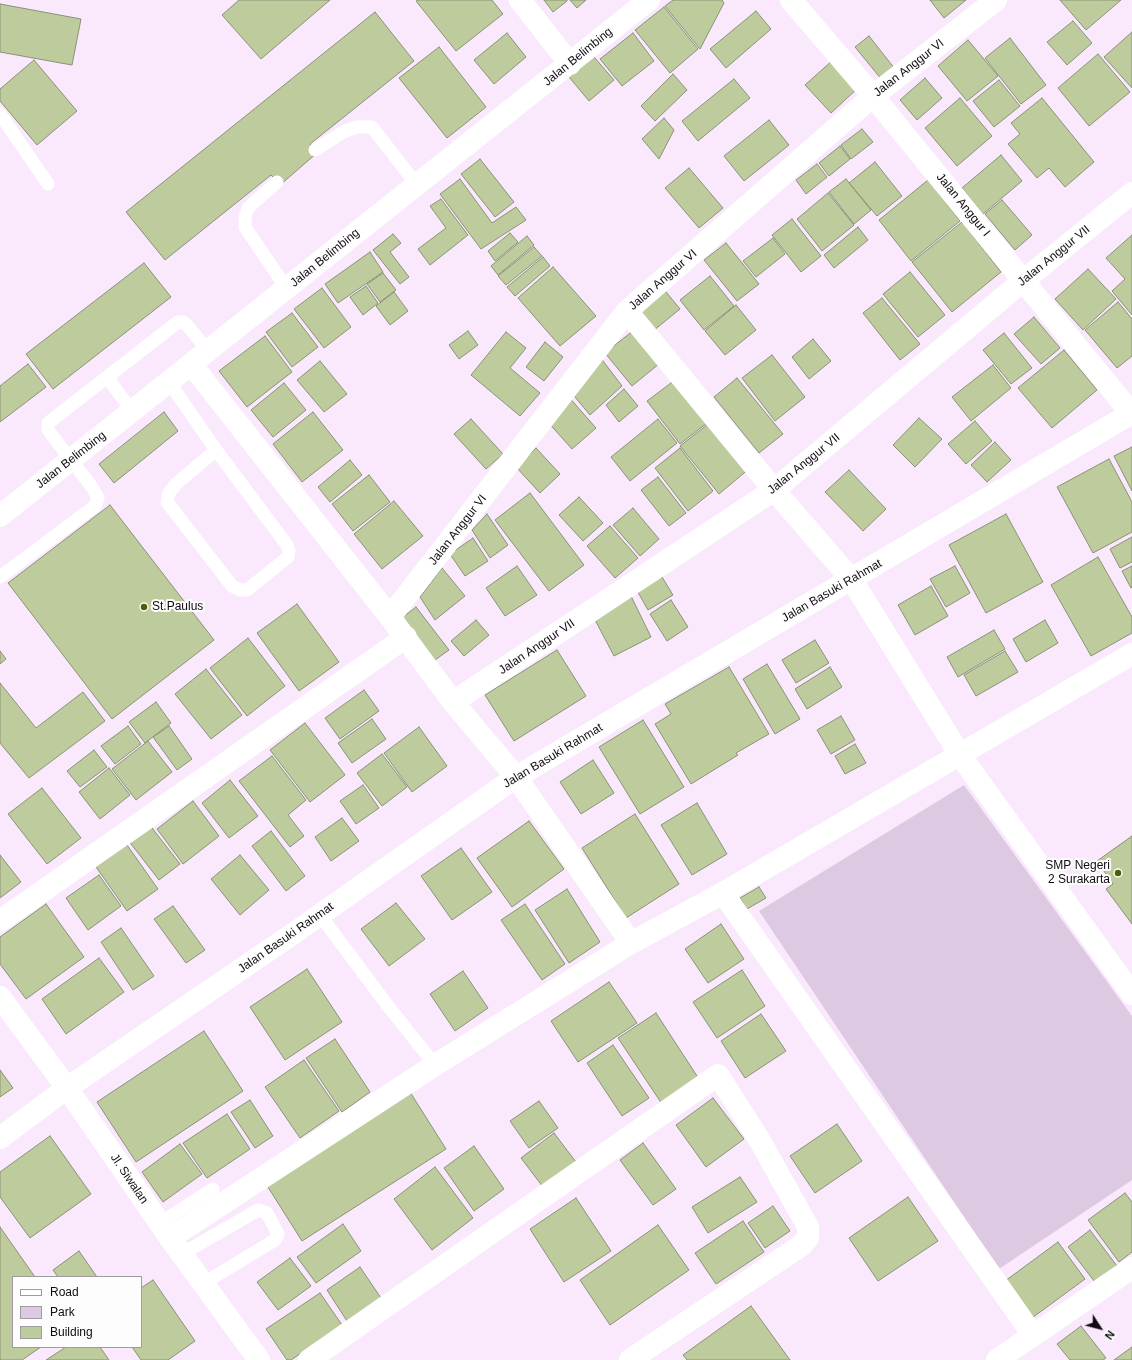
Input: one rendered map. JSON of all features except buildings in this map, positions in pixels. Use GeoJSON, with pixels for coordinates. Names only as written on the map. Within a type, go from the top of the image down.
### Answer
{"type":"FeatureCollection","features":[{"type":"Feature","properties":{"kind":"street"},"geometry":{"type":"LineString","coordinates":[[520,0],[570,64]]}},
{"type":"Feature","properties":{"kind":"street","name":"Jalan Belimbing"},"geometry":{"type":"LineString","coordinates":[[0,516],[649,0]]}},
{"type":"Feature","properties":{"kind":"street","name":"Jalan Anggur I"},"geometry":{"type":"LineString","coordinates":[[791,0],[873,96],[1132,413]]}},
{"type":"Feature","properties":{"kind":"street","name":"Jalan Anggur VI"},"geometry":{"type":"LineString","coordinates":[[390,617],[627,311],[873,96],[996,0]]}},
{"type":"Feature","properties":{"kind":"street","name":"Jalan Anggur VII"},"geometry":{"type":"LineString","coordinates":[[454,702],[774,490],[1024,280],[1132,193]]}},
{"type":"Feature","properties":{"kind":"street"},"geometry":{"type":"LineString","coordinates":[[627,311],[774,490],[852,580],[960,755],[1132,994]]}},
{"type":"Feature","properties":{"kind":"street"},"geometry":{"type":"LineString","coordinates":[[191,364],[406,637],[454,702],[516,777],[631,943]]}},
{"type":"Feature","properties":{"kind":"street","name":"Jalan Basuki Rahmat"},"geometry":{"type":"LineString","coordinates":[[0,1138],[67,1088],[320,915],[516,777],[852,580],[1132,413]]}},
{"type":"Feature","properties":{"kind":"street"},"geometry":{"type":"LineString","coordinates":[[0,920],[406,637]]}},
{"type":"Feature","properties":{"kind":"street"},"geometry":{"type":"LineString","coordinates":[[171,1238],[435,1065],[631,943],[723,893],[1132,654]]}},
{"type":"Feature","properties":{"kind":"street"},"geometry":{"type":"LineString","coordinates":[[723,893],[1034,1335]]}},
{"type":"Feature","properties":{"kind":"street","name":"Jl. Siwalan"},"geometry":{"type":"LineString","coordinates":[[0,997],[67,1088],[171,1238],[259,1360]]}},
{"type":"Feature","properties":{"kind":"street"},"geometry":{"type":"LineString","coordinates":[[310,1360],[718,1075],[760,1140],[808,1227],[808,1238],[802,1245],[630,1360]]}},
{"type":"Feature","properties":{"kind":"street"},"geometry":{"type":"LineString","coordinates":[[998,1360],[1132,1268]]}},
{"type":"Feature","properties":{"kind":"lane"},"geometry":{"type":"LineString","coordinates":[[0,114],[48,184]]}},
{"type":"Feature","properties":{"kind":"lane"},"geometry":{"type":"LineString","coordinates":[[315,150],[345,131],[357,127],[372,127],[417,185]]}},
{"type":"Feature","properties":{"kind":"lane"},"geometry":{"type":"LineString","coordinates":[[277,182],[248,208],[245,218],[245,227],[287,289]]}},
{"type":"Feature","properties":{"kind":"lane"},"geometry":{"type":"LineString","coordinates":[[0,576],[95,506],[98,498],[92,487],[51,434],[48,429],[48,423],[178,322],[182,322],[187,325],[208,351]]}},
{"type":"Feature","properties":{"kind":"lane"},"geometry":{"type":"LineString","coordinates":[[107,377],[132,411]]}},
{"type":"Feature","properties":{"kind":"lane"},"geometry":{"type":"LineString","coordinates":[[170,382],[216,450],[287,545],[289,551],[288,557],[247,590],[240,590],[232,586],[167,502],[169,493],[176,484],[216,450]]}},
{"type":"Feature","properties":{"kind":"lane"},"geometry":{"type":"LineString","coordinates":[[320,915],[388,1006],[435,1065]]}},
{"type":"Feature","properties":{"kind":"lane"},"geometry":{"type":"LineString","coordinates":[[171,1238],[213,1189]]}},
{"type":"Feature","properties":{"kind":"lane"},"geometry":{"type":"LineString","coordinates":[[171,1238],[258,1210],[267,1213],[278,1234],[275,1240],[204,1283]]}},
{"type":"Feature","properties":{"kind":"green space"},"geometry":{"type":"Polygon","coordinates":[[[964,785],[1132,1016],[1132,1180],[999,1269],[759,911],[964,785]]]}},
{"type":"Feature","properties":{"kind":"place","name":"St.Paulus"},"geometry":{"type":"Point","coordinates":[144,607]}},
{"type":"Feature","properties":{"kind":"place","name":"SMP Negeri 2 Surakarta"},"geometry":{"type":"Point","coordinates":[1118,873]}}]}
